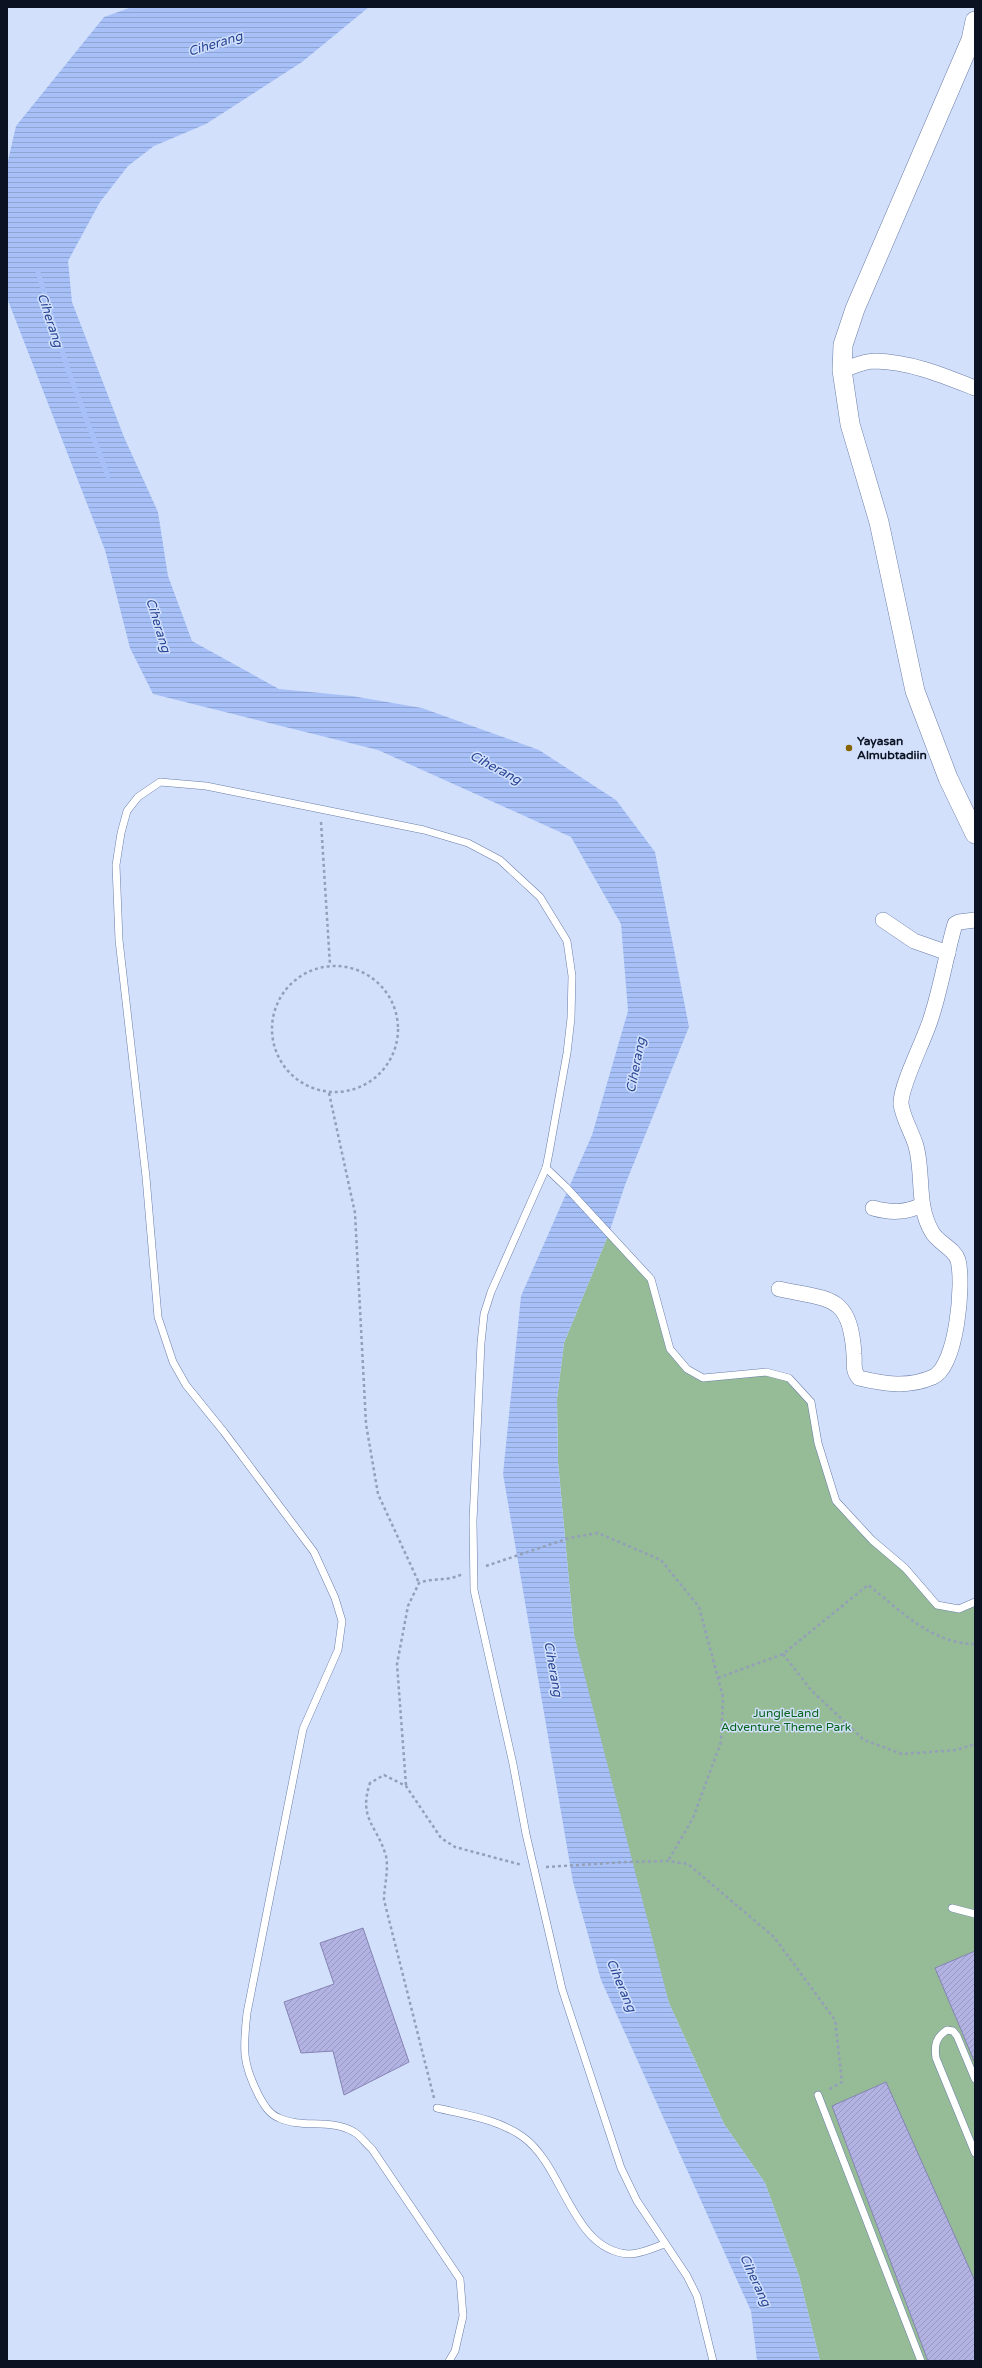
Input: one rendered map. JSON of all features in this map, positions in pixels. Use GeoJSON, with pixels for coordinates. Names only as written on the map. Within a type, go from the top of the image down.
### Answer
{"type":"FeatureCollection","features":[{"type":"Feature","properties":{"kind":"street"},"geometry":{"type":"LineString","coordinates":[[975,21],[971,40],[855,309],[843,345],[842,370],[850,424],[879,522],[915,691],[948,778],[975,834]]}},
{"type":"Feature","properties":{"kind":"street"},"geometry":{"type":"LineString","coordinates":[[842,370],[873,361],[904,364],[932,371],[975,388]]}},
{"type":"Feature","properties":{"kind":"street"},"geometry":{"type":"LineString","coordinates":[[883,920],[914,941],[948,953]]}},
{"type":"Feature","properties":{"kind":"street"},"geometry":{"type":"LineString","coordinates":[[779,1288],[822,1296],[829,1299],[842,1309],[851,1325],[854,1368],[859,1378],[881,1383],[905,1385],[934,1377],[940,1371],[952,1344],[961,1295],[961,1274],[958,1258],[932,1233],[922,1205],[922,1178],[916,1146],[904,1117],[902,1094],[932,1018],[956,923],[975,920]]}},
{"type":"Feature","properties":{"kind":"street"},"geometry":{"type":"LineString","coordinates":[[873,1208],[896,1212],[911,1210],[922,1205]]}},
{"type":"Feature","properties":{"kind":"lane"},"geometry":{"type":"LineString","coordinates":[[449,2361],[455,2351],[463,2316],[460,2279],[380,2162],[354,2132],[329,2124],[296,2122],[279,2118],[265,2108],[247,2072],[244,2040],[247,2013],[303,1729],[338,1650],[342,1621],[335,1598],[314,1552],[224,1432],[186,1385],[173,1362],[158,1317],[146,1177],[118,940],[116,865],[120,832],[127,811],[138,797],[160,782],[206,786],[424,830],[468,843],[500,860],[540,897],[567,941],[572,976],[567,1053],[546,1168],[508,1250],[484,1314],[481,1343],[473,1521],[474,1590],[534,1868],[562,1989],[621,2168],[637,2201],[664,2244],[687,2276],[697,2296],[713,2361]]}},
{"type":"Feature","properties":{"kind":"lane"},"geometry":{"type":"LineString","coordinates":[[546,1168],[566,1187],[651,1279],[670,1349],[686,1369],[703,1378],[766,1372],[789,1378],[811,1402],[818,1442],[836,1501],[872,1540],[905,1568],[937,1605],[959,1609],[975,1602]]}},
{"type":"Feature","properties":{"kind":"lane"},"geometry":{"type":"LineString","coordinates":[[952,1908],[975,1914]]}},
{"type":"Feature","properties":{"kind":"lane"},"geometry":{"type":"LineString","coordinates":[[975,2079],[957,2036],[952,2031],[947,2030],[937,2038],[935,2049],[936,2058],[975,2153]]}},
{"type":"Feature","properties":{"kind":"lane"},"geometry":{"type":"LineString","coordinates":[[818,2095],[921,2361]]}},
{"type":"Feature","properties":{"kind":"lane"},"geometry":{"type":"LineString","coordinates":[[437,2108],[504,2126],[524,2137],[538,2151],[559,2181],[574,2215],[591,2235],[611,2250],[630,2254],[664,2244]]}},
{"type":"Feature","properties":{"kind":"path"},"geometry":{"type":"LineString","coordinates":[[321,809],[330,965]]}},
{"type":"Feature","properties":{"kind":"path"},"geometry":{"type":"LineString","coordinates":[[330,965],[351,967],[370,975],[385,990],[395,1008],[398,1029],[395,1050],[385,1069],[370,1083],[350,1091],[329,1093],[309,1088],[287,1071],[278,1060],[272,1040],[272,1018],[279,998],[292,982],[309,970],[330,965]]}},
{"type":"Feature","properties":{"kind":"path"},"geometry":{"type":"LineString","coordinates":[[329,1093],[355,1213],[366,1424],[378,1494],[419,1583]]}},
{"type":"Feature","properties":{"kind":"path"},"geometry":{"type":"LineString","coordinates":[[406,1786],[397,1664],[408,1606],[419,1583],[427,1580],[451,1580],[473,1569],[489,1566],[569,1538],[598,1533],[661,1560],[699,1607],[723,1697],[721,1742],[693,1818],[668,1862]]}},
{"type":"Feature","properties":{"kind":"path"},"geometry":{"type":"LineString","coordinates":[[718,1678],[783,1654],[868,1585],[933,1635],[962,1644],[975,1644]]}},
{"type":"Feature","properties":{"kind":"path"},"geometry":{"type":"LineString","coordinates":[[783,1654],[811,1690],[864,1740],[902,1754],[956,1750],[975,1744]]}},
{"type":"Feature","properties":{"kind":"path"},"geometry":{"type":"LineString","coordinates":[[437,2108],[384,1900],[387,1873],[386,1857],[367,1818],[366,1797],[370,1783],[384,1775],[406,1786],[442,1838],[455,1847],[534,1868],[626,1862],[668,1862],[688,1864],[774,1937],[835,2020],[842,2082],[818,2095]]}},
{"type":"Feature","properties":{"kind":"green space","name":"JungleLand Adventure Theme Park"},"geometry":{"type":"Polygon","coordinates":[[[609,1233],[651,1279],[670,1349],[687,1369],[703,1378],[766,1372],[789,1378],[811,1402],[836,1501],[905,1568],[937,1605],[959,1609],[975,1602],[975,2361],[820,2361],[799,2276],[765,2183],[724,2124],[669,2003],[616,1825],[574,1635],[558,1462],[557,1399],[564,1343],[609,1233]]]}},
{"type":"Feature","properties":{"kind":"water"},"geometry":{"type":"Polygon","coordinates":[[[132,7],[369,7],[302,62],[206,124],[154,146],[128,166],[100,202],[68,261],[72,302],[124,437],[158,512],[168,576],[192,641],[279,689],[352,696],[422,708],[539,750],[616,800],[655,852],[689,1027],[625,1185],[609,1233],[564,1343],[557,1399],[558,1462],[574,1635],[669,2003],[724,2124],[765,2183],[799,2276],[820,2361],[757,2361],[751,2311],[601,1980],[573,1882],[503,1474],[521,1296],[592,1135],[628,1011],[621,924],[571,837],[378,750],[153,694],[130,648],[105,550],[7,298],[7,165],[16,126],[104,17],[132,7]],[[44,297],[69,373],[98,449],[44,297]]]}},
{"type":"Feature","properties":{"kind":"building"},"geometry":{"type":"Polygon","coordinates":[[[363,1928],[409,2062],[344,2095],[333,2051],[301,2053],[284,2002],[334,1984],[320,1943],[363,1928]]]}},
{"type":"Feature","properties":{"kind":"building"},"geometry":{"type":"Polygon","coordinates":[[[975,1951],[975,2063],[935,1968],[975,1951]]]}},
{"type":"Feature","properties":{"kind":"building"},"geometry":{"type":"Polygon","coordinates":[[[886,2082],[975,2281],[975,2361],[928,2361],[832,2106],[886,2082]]]}},
{"type":"Feature","properties":{"kind":"waterway","name":"Ciherang"},"geometry":{"type":"LineString","coordinates":[[38,272],[69,373],[108,476]]}},
{"type":"Feature","properties":{"kind":"place","name":"Yayasan Almubtadiin"},"geometry":{"type":"Point","coordinates":[849,748]}}]}
